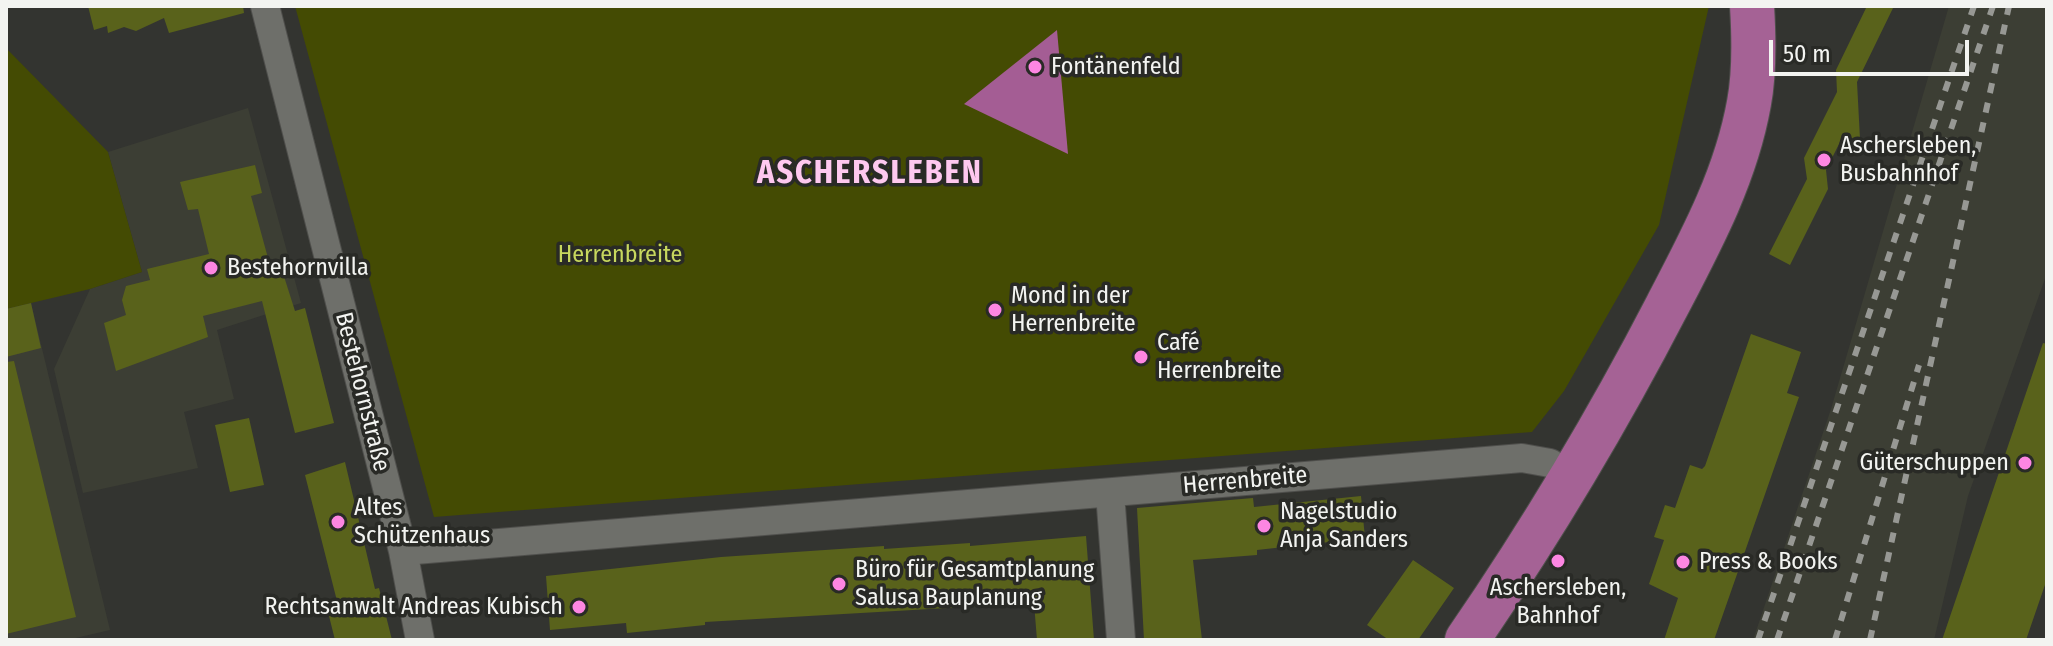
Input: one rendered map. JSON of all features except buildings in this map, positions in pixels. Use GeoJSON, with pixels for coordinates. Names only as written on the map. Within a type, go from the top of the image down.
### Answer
{"type":"FeatureCollection","features":[{"type":"Feature","properties":{"kind":"main road"},"geometry":{"type":"LineString","coordinates":[[1467,640],[1610,417],[1724,188],[1750,101],[1754,38],[1752,6]]}},
{"type":"Feature","properties":{"kind":"street","name":"Bestehornstraße"},"geometry":{"type":"LineString","coordinates":[[265,6],[403,551],[420,640]]}},
{"type":"Feature","properties":{"kind":"street","name":"Herrenbreite"},"geometry":{"type":"LineString","coordinates":[[403,551],[1522,458],[1550,463],[1574,477]]}},
{"type":"Feature","properties":{"kind":"street"},"geometry":{"type":"LineString","coordinates":[[1110,493],[1121,640]]}},
{"type":"Feature","properties":{"kind":"shaded area"},"geometry":{"type":"Polygon","coordinates":[[[1949,6],[2047,6],[2047,273],[1968,496],[1934,640],[1753,640],[1831,409],[1949,6]]]}},
{"type":"Feature","properties":{"kind":"shaded area","name":"Fontänenfeld"},"geometry":{"type":"Polygon","coordinates":[[[1057,30],[1068,154],[964,104],[1057,30]]]}},
{"type":"Feature","properties":{"kind":"shaded area"},"geometry":{"type":"Polygon","coordinates":[[[248,108],[301,303],[217,330],[234,399],[184,412],[198,468],[83,493],[54,369],[90,289],[142,272],[108,152],[248,108]]]}},
{"type":"Feature","properties":{"kind":"shaded area"},"geometry":{"type":"Polygon","coordinates":[[[31,303],[110,630],[67,640],[6,640],[6,309],[31,303]]]}},
{"type":"Feature","properties":{"kind":"green space","name":"Herrenbreite"},"geometry":{"type":"Polygon","coordinates":[[[295,6],[1709,6],[1659,225],[1564,391],[1532,432],[434,517],[295,6]]]}},
{"type":"Feature","properties":{"kind":"green space"},"geometry":{"type":"Polygon","coordinates":[[[6,48],[108,152],[142,272],[90,289],[6,309],[6,48]]]}},
{"type":"Feature","properties":{"kind":"railway"},"geometry":{"type":"LineString","coordinates":[[1758,640],[1974,6]]}},
{"type":"Feature","properties":{"kind":"railway"},"geometry":{"type":"LineString","coordinates":[[1777,640],[1993,6]]}},
{"type":"Feature","properties":{"kind":"railway"},"geometry":{"type":"LineString","coordinates":[[1870,640],[2009,6]]}},
{"type":"Feature","properties":{"kind":"railway"},"geometry":{"type":"LineString","coordinates":[[1835,640],[1919,365]]}},
{"type":"Feature","properties":{"kind":"place","name":"Fontänenfeld"},"geometry":{"type":"Point","coordinates":[1035,67]}},
{"type":"Feature","properties":{"kind":"place","name":"Aschersleben, Busbahnhof"},"geometry":{"type":"Point","coordinates":[1824,160]}},
{"type":"Feature","properties":{"kind":"place","name":"Bestehornvilla"},"geometry":{"type":"Point","coordinates":[211,268]}},
{"type":"Feature","properties":{"kind":"place","name":"Mond in der Herrenbreite"},"geometry":{"type":"Point","coordinates":[995,310]}},
{"type":"Feature","properties":{"kind":"place","name":"Café Herrenbreite"},"geometry":{"type":"Point","coordinates":[1141,357]}},
{"type":"Feature","properties":{"kind":"place","name":"Güterschuppen"},"geometry":{"type":"Point","coordinates":[2025,463]}},
{"type":"Feature","properties":{"kind":"place","name":"Altes Schützenhaus"},"geometry":{"type":"Point","coordinates":[338,522]}},
{"type":"Feature","properties":{"kind":"place","name":"Nagelstudio Anja Sanders"},"geometry":{"type":"Point","coordinates":[1264,526]}},
{"type":"Feature","properties":{"kind":"place","name":"Aschersleben, Bahnhof"},"geometry":{"type":"Point","coordinates":[1558,561]}},
{"type":"Feature","properties":{"kind":"place","name":"Press & Books"},"geometry":{"type":"Point","coordinates":[1683,562]}},
{"type":"Feature","properties":{"kind":"place","name":"Büro für Gesamtplanung Salusa Bauplanung"},"geometry":{"type":"Point","coordinates":[839,584]}},
{"type":"Feature","properties":{"kind":"place","name":"Rechtsanwalt Andreas Kubisch"},"geometry":{"type":"Point","coordinates":[579,607]}},
{"type":"Feature","properties":{"kind":"district","name":"ASCHERSLEBEN"},"geometry":{"type":"Point","coordinates":[870,174]}}]}
